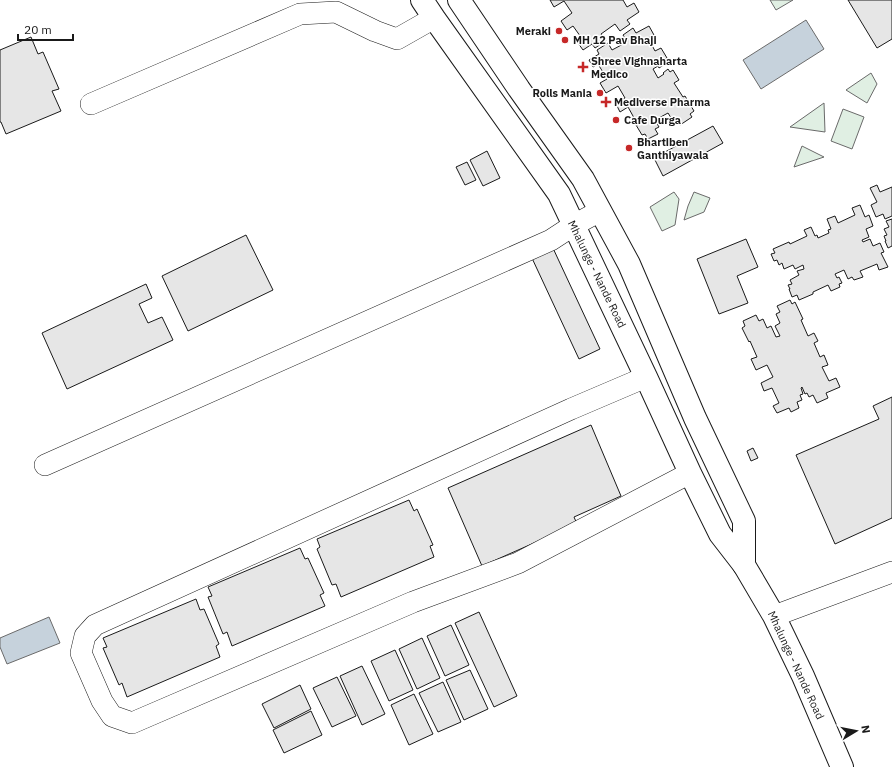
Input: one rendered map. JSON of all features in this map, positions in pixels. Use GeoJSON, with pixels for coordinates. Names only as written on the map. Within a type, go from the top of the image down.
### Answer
{"type":"FeatureCollection","features":[{"type":"Feature","properties":{"kind":"main road","name":"Mhalunge - Nande Road"},"geometry":{"type":"LineString","coordinates":[[422,0],[559,194],[720,534],[744,565],[774,616],[803,676],[842,767]]}},
{"type":"Feature","properties":{"kind":"main road"},"geometry":{"type":"LineString","coordinates":[[459,0],[583,179],[629,264],[695,418],[744,521],[744,565]]}},
{"type":"Feature","properties":{"kind":"street"},"geometry":{"type":"LineString","coordinates":[[91,104],[300,14],[336,12],[375,31],[397,39],[434,18]]}},
{"type":"Feature","properties":{"kind":"street"},"geometry":{"type":"LineString","coordinates":[[45,465],[551,240],[600,211]]}},
{"type":"Feature","properties":{"kind":"street"},"geometry":{"type":"LineString","coordinates":[[646,377],[571,409],[95,624],[85,636],[81,653],[102,701],[112,716],[132,723],[413,602],[518,563],[690,473]]}},
{"type":"Feature","properties":{"kind":"street"},"geometry":{"type":"LineString","coordinates":[[774,616],[892,572]]}},
{"type":"Feature","properties":{"kind":"green space"},"geometry":{"type":"Polygon","coordinates":[[[770,0],[793,0],[776,10],[770,0]]]}},
{"type":"Feature","properties":{"kind":"green space"},"geometry":{"type":"Polygon","coordinates":[[[871,73],[877,84],[867,103],[846,90],[871,73]]]}},
{"type":"Feature","properties":{"kind":"green space"},"geometry":{"type":"Polygon","coordinates":[[[824,103],[825,132],[790,127],[824,103]]]}},
{"type":"Feature","properties":{"kind":"green space"},"geometry":{"type":"Polygon","coordinates":[[[843,109],[864,117],[852,149],[831,141],[843,109]]]}},
{"type":"Feature","properties":{"kind":"green space"},"geometry":{"type":"Polygon","coordinates":[[[802,146],[824,157],[794,167],[802,146]]]}},
{"type":"Feature","properties":{"kind":"green space"},"geometry":{"type":"Polygon","coordinates":[[[674,192],[679,199],[675,225],[662,231],[650,207],[674,192]]]}},
{"type":"Feature","properties":{"kind":"green space"},"geometry":{"type":"Polygon","coordinates":[[[694,192],[710,198],[704,212],[684,220],[688,206],[694,192]]]}},
{"type":"Feature","properties":{"kind":"shaded area"},"geometry":{"type":"Polygon","coordinates":[[[806,20],[824,49],[761,89],[743,60],[806,20]]]}},
{"type":"Feature","properties":{"kind":"shaded area"},"geometry":{"type":"Polygon","coordinates":[[[49,617],[60,643],[7,664],[0,647],[0,638],[49,617]]]}},
{"type":"Feature","properties":{"kind":"building"},"geometry":{"type":"Polygon","coordinates":[[[550,0],[623,0],[627,7],[634,3],[639,12],[627,20],[630,24],[620,31],[615,24],[601,34],[606,41],[595,48],[592,44],[583,50],[578,43],[583,40],[573,26],[567,30],[561,21],[572,13],[564,1],[554,7],[550,0]]]}},
{"type":"Feature","properties":{"kind":"building"},"geometry":{"type":"Polygon","coordinates":[[[848,0],[892,0],[892,39],[877,48],[848,0]]]}},
{"type":"Feature","properties":{"kind":"building"},"geometry":{"type":"Polygon","coordinates":[[[649,26],[654,35],[648,38],[655,51],[661,48],[667,58],[663,60],[665,64],[659,68],[658,66],[653,69],[658,78],[668,69],[670,72],[673,70],[679,80],[674,83],[683,97],[685,96],[694,111],[690,114],[692,117],[680,125],[676,119],[673,121],[668,113],[655,120],[659,127],[655,129],[658,134],[648,139],[645,134],[642,135],[628,107],[620,112],[616,104],[625,98],[618,86],[606,93],[600,83],[607,79],[598,64],[593,67],[589,60],[599,54],[597,50],[608,43],[612,50],[627,42],[623,35],[633,28],[636,33],[649,26]]]}},
{"type":"Feature","properties":{"kind":"building"},"geometry":{"type":"Polygon","coordinates":[[[31,37],[38,54],[43,52],[59,89],[52,91],[61,111],[6,134],[0,122],[0,50],[31,37]]]}},
{"type":"Feature","properties":{"kind":"building"},"geometry":{"type":"Polygon","coordinates":[[[713,126],[723,143],[663,176],[654,158],[713,126]]]}},
{"type":"Feature","properties":{"kind":"building"},"geometry":{"type":"Polygon","coordinates":[[[487,151],[500,178],[483,186],[470,160],[487,151]]]}},
{"type":"Feature","properties":{"kind":"building"},"geometry":{"type":"Polygon","coordinates":[[[467,162],[476,180],[465,185],[456,167],[467,162]]]}},
{"type":"Feature","properties":{"kind":"building"},"geometry":{"type":"Polygon","coordinates":[[[877,185],[880,192],[892,187],[892,216],[885,219],[883,214],[876,217],[871,205],[877,202],[870,188],[877,185]]]}},
{"type":"Feature","properties":{"kind":"building"},"geometry":{"type":"Polygon","coordinates":[[[860,205],[865,217],[869,215],[873,226],[866,229],[869,237],[862,240],[863,242],[870,239],[873,246],[880,243],[884,252],[881,253],[888,267],[879,270],[877,264],[860,271],[863,277],[854,280],[852,277],[848,279],[844,270],[835,274],[837,278],[839,277],[842,283],[839,284],[840,287],[831,291],[828,285],[799,300],[797,295],[792,297],[788,285],[792,284],[790,280],[799,275],[797,271],[804,269],[803,265],[795,269],[793,265],[784,269],[782,263],[779,265],[777,260],[774,261],[771,254],[775,253],[773,249],[789,242],[790,244],[807,236],[804,230],[811,227],[815,236],[817,235],[818,238],[829,233],[828,230],[831,229],[827,219],[835,216],[838,223],[855,215],[852,208],[860,205]]]}},
{"type":"Feature","properties":{"kind":"building"},"geometry":{"type":"Polygon","coordinates":[[[892,219],[892,246],[888,248],[884,236],[887,235],[884,229],[889,227],[886,221],[892,219]]]}},
{"type":"Feature","properties":{"kind":"building"},"geometry":{"type":"Polygon","coordinates":[[[246,235],[273,290],[188,331],[162,276],[246,235]]]}},
{"type":"Feature","properties":{"kind":"building"},"geometry":{"type":"Polygon","coordinates":[[[746,239],[758,267],[737,276],[748,303],[719,314],[697,259],[746,239]]]}},
{"type":"Feature","properties":{"kind":"building"},"geometry":{"type":"Polygon","coordinates":[[[552,246],[600,349],[579,359],[531,256],[552,246]]]}},
{"type":"Feature","properties":{"kind":"building"},"geometry":{"type":"Polygon","coordinates":[[[146,284],[152,298],[139,304],[148,323],[162,317],[173,340],[67,389],[42,333],[146,284]]]}},
{"type":"Feature","properties":{"kind":"building"},"geometry":{"type":"Polygon","coordinates":[[[790,300],[792,304],[795,302],[803,319],[801,320],[808,336],[814,333],[818,341],[814,343],[820,357],[824,355],[828,365],[822,367],[829,381],[836,378],[840,387],[826,393],[828,398],[817,403],[813,395],[809,397],[807,393],[805,394],[802,387],[803,394],[800,395],[802,400],[797,402],[799,408],[791,412],[789,408],[777,413],[773,406],[779,403],[772,388],[764,391],[761,383],[773,377],[767,365],[756,370],[751,359],[757,357],[742,328],[745,326],[743,321],[756,315],[759,321],[763,319],[767,328],[771,326],[776,337],[780,336],[775,326],[780,323],[776,314],[780,312],[777,306],[790,300]]]}},
{"type":"Feature","properties":{"kind":"building"},"geometry":{"type":"Polygon","coordinates":[[[892,397],[892,518],[835,544],[796,455],[879,419],[873,406],[892,397]]]}},
{"type":"Feature","properties":{"kind":"building"},"geometry":{"type":"Polygon","coordinates":[[[591,425],[621,496],[574,517],[577,524],[482,566],[448,488],[591,425]]]}},
{"type":"Feature","properties":{"kind":"building"},"geometry":{"type":"Polygon","coordinates":[[[753,448],[758,458],[751,461],[747,451],[753,448]]]}},
{"type":"Feature","properties":{"kind":"building"},"geometry":{"type":"Polygon","coordinates":[[[409,500],[414,511],[417,509],[433,545],[430,546],[434,557],[341,597],[336,584],[332,585],[317,549],[320,547],[317,539],[409,500]]]}},
{"type":"Feature","properties":{"kind":"building"},"geometry":{"type":"Polygon","coordinates":[[[300,548],[305,559],[308,558],[324,593],[320,595],[325,606],[232,646],[227,632],[223,634],[208,597],[212,596],[208,587],[300,548]]]}},
{"type":"Feature","properties":{"kind":"building"},"geometry":{"type":"Polygon","coordinates":[[[196,599],[200,610],[204,609],[219,644],[216,646],[220,657],[127,697],[122,683],[119,685],[103,648],[107,647],[103,638],[196,599]]]}},
{"type":"Feature","properties":{"kind":"building"},"geometry":{"type":"Polygon","coordinates":[[[479,612],[517,696],[494,707],[455,623],[479,612]]]}},
{"type":"Feature","properties":{"kind":"building"},"geometry":{"type":"Polygon","coordinates":[[[451,625],[469,665],[445,676],[427,636],[451,625]]]}},
{"type":"Feature","properties":{"kind":"building"},"geometry":{"type":"Polygon","coordinates":[[[422,638],[440,678],[417,689],[399,649],[422,638]]]}},
{"type":"Feature","properties":{"kind":"building"},"geometry":{"type":"Polygon","coordinates":[[[395,650],[413,690],[389,701],[371,661],[395,650]]]}},
{"type":"Feature","properties":{"kind":"building"},"geometry":{"type":"Polygon","coordinates":[[[362,666],[385,714],[362,725],[340,676],[362,666]]]}},
{"type":"Feature","properties":{"kind":"building"},"geometry":{"type":"Polygon","coordinates":[[[470,670],[488,709],[464,720],[446,680],[470,670]]]}},
{"type":"Feature","properties":{"kind":"building"},"geometry":{"type":"Polygon","coordinates":[[[337,677],[356,716],[332,727],[313,688],[337,677]]]}},
{"type":"Feature","properties":{"kind":"building"},"geometry":{"type":"Polygon","coordinates":[[[443,682],[461,722],[438,732],[419,693],[443,682]]]}},
{"type":"Feature","properties":{"kind":"building"},"geometry":{"type":"Polygon","coordinates":[[[300,685],[311,709],[274,728],[262,704],[300,685]]]}},
{"type":"Feature","properties":{"kind":"building"},"geometry":{"type":"Polygon","coordinates":[[[414,694],[433,734],[409,745],[391,705],[414,694]]]}},
{"type":"Feature","properties":{"kind":"building"},"geometry":{"type":"Polygon","coordinates":[[[311,711],[322,735],[284,753],[273,730],[311,711]]]}},
{"type":"Feature","properties":{"kind":"place","name":"Meraki"},"geometry":{"type":"Point","coordinates":[559,31]}},
{"type":"Feature","properties":{"kind":"place","name":"MH 12 Pav Bhaji"},"geometry":{"type":"Point","coordinates":[565,40]}},
{"type":"Feature","properties":{"kind":"place","name":"Shree Vighnaharta Medico"},"geometry":{"type":"Point","coordinates":[583,67]}},
{"type":"Feature","properties":{"kind":"place","name":"Rolls Mania"},"geometry":{"type":"Point","coordinates":[600,93]}},
{"type":"Feature","properties":{"kind":"place","name":"Mediverse Pharma"},"geometry":{"type":"Point","coordinates":[606,102]}},
{"type":"Feature","properties":{"kind":"place","name":"Cafe Durga"},"geometry":{"type":"Point","coordinates":[616,120]}},
{"type":"Feature","properties":{"kind":"place","name":"Bhartiben Ganthiyawala"},"geometry":{"type":"Point","coordinates":[629,148]}}]}
